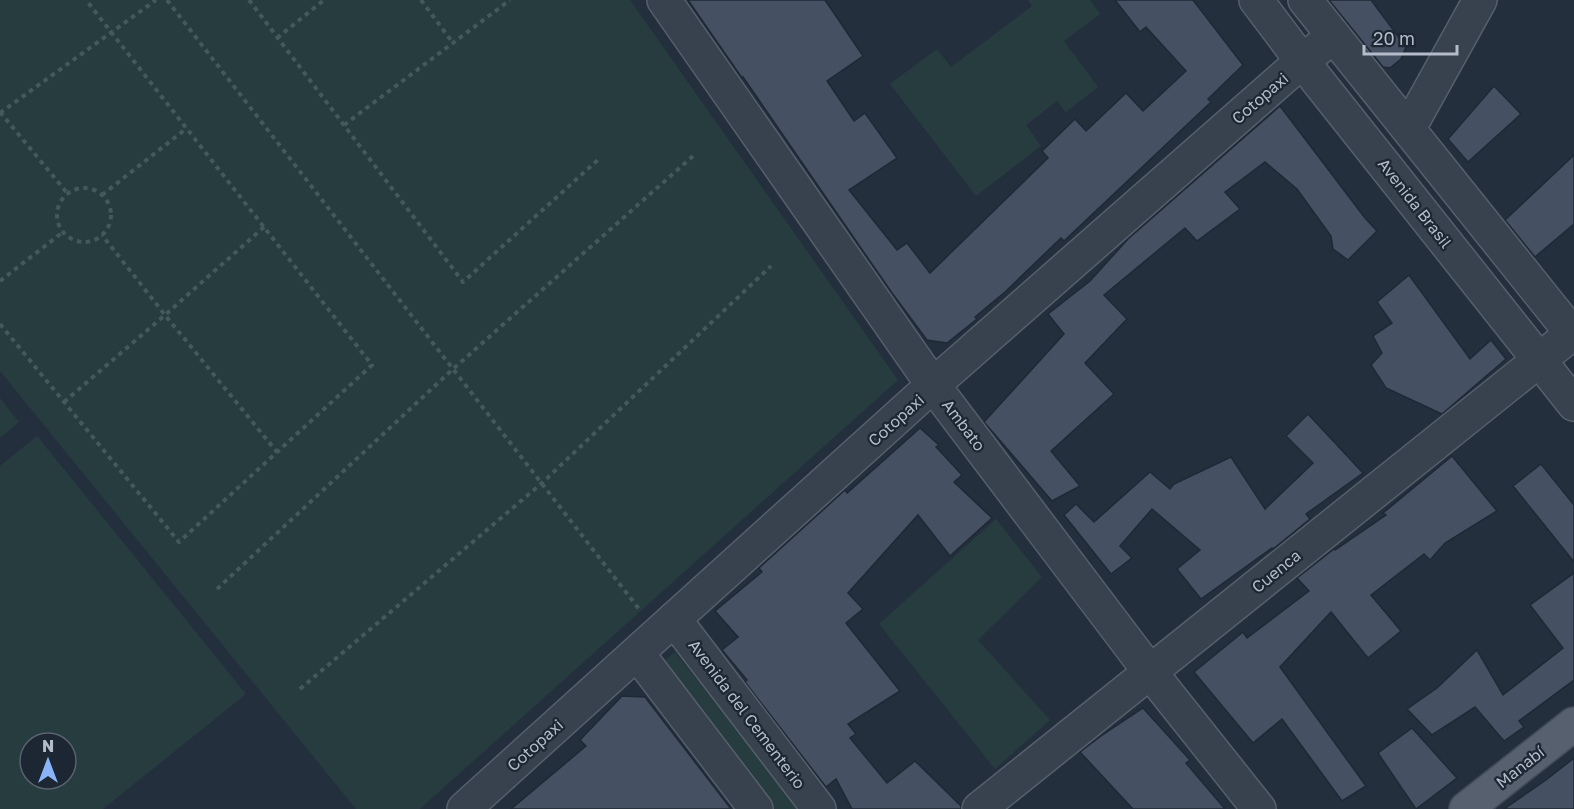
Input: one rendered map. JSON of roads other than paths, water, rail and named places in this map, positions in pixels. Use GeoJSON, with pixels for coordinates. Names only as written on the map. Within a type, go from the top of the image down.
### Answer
{"type":"FeatureCollection","features":[{"type":"Feature","properties":{"kind":"main road","name":"Manabí"},"geometry":{"type":"LineString","coordinates":[[1466,809],[1574,724]]}},
{"type":"Feature","properties":{"kind":"street","name":"Ambato"},"geometry":{"type":"LineString","coordinates":[[664,0],[933,385],[1150,672],[1259,809]]}},
{"type":"Feature","properties":{"kind":"street","name":"Avenida Brasil"},"geometry":{"type":"LineString","coordinates":[[1256,0],[1574,405]]}},
{"type":"Feature","properties":{"kind":"street"},"geometry":{"type":"LineString","coordinates":[[1305,0],[1573,334]]}},
{"type":"Feature","properties":{"kind":"street"},"geometry":{"type":"LineString","coordinates":[[1409,128],[1480,0]]}},
{"type":"Feature","properties":{"kind":"street","name":"Cotopaxi"},"geometry":{"type":"LineString","coordinates":[[465,809],[933,385],[1302,61],[1333,37]]}},
{"type":"Feature","properties":{"kind":"street","name":"Cuenca"},"geometry":{"type":"LineString","coordinates":[[979,809],[1573,334]]}},
{"type":"Feature","properties":{"kind":"street"},"geometry":{"type":"LineString","coordinates":[[657,635],[756,809]]}},
{"type":"Feature","properties":{"kind":"street","name":"Avenida del Cementerio"},"geometry":{"type":"LineString","coordinates":[[657,635],[819,809]]}}]}
